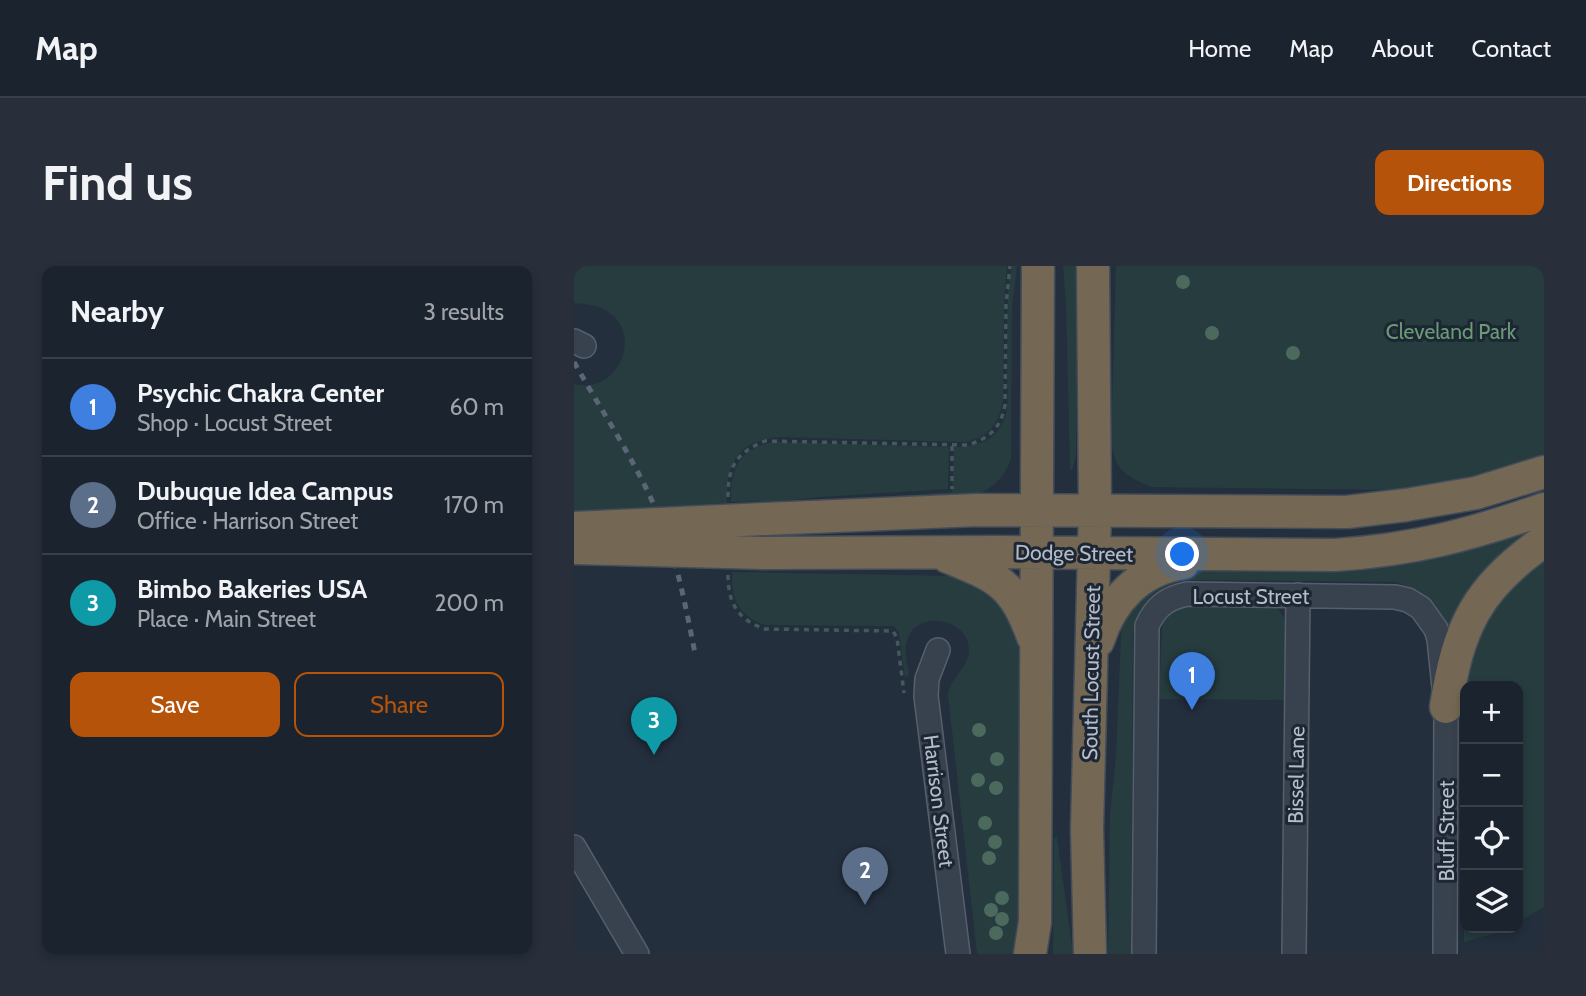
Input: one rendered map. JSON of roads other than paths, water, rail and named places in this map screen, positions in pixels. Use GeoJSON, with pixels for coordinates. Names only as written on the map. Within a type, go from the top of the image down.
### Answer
{"type":"FeatureCollection","features":[{"type":"Feature","properties":{"kind":"highway"},"geometry":{"type":"LineString","coordinates":[[1030,954],[1035,922],[1038,266]]}},
{"type":"Feature","properties":{"kind":"highway","name":"South Locust Street"},"geometry":{"type":"LineString","coordinates":[[1090,954],[1087,829],[1095,510],[1093,266]]}},
{"type":"Feature","properties":{"kind":"highway","name":"Dodge Street"},"geometry":{"type":"LineString","coordinates":[[574,528],[947,511],[1347,512],[1476,493],[1544,472]]}},
{"type":"Feature","properties":{"kind":"highway","name":"Dodge Street"},"geometry":{"type":"LineString","coordinates":[[574,548],[765,553],[1335,555],[1388,551],[1474,533],[1544,509]]}},
{"type":"Feature","properties":{"kind":"highway"},"geometry":{"type":"LineString","coordinates":[[1447,707],[1452,672],[1465,629],[1480,601],[1515,561],[1544,541]]}},
{"type":"Feature","properties":{"kind":"highway"},"geometry":{"type":"LineString","coordinates":[[937,553],[1002,582],[1017,600],[1037,649]]}},
{"type":"Feature","properties":{"kind":"highway"},"geometry":{"type":"LineString","coordinates":[[1093,656],[1102,628],[1112,609],[1135,582],[1149,572],[1175,564],[1226,555]]}},
{"type":"Feature","properties":{"kind":"street","name":"Locust Street"},"geometry":{"type":"LineString","coordinates":[[1144,954],[1146,639],[1152,613],[1163,603],[1187,594],[1395,597],[1408,600],[1421,608],[1436,629],[1447,707]]}},
{"type":"Feature","properties":{"kind":"street","name":"Bissel Lane"},"geometry":{"type":"LineString","coordinates":[[1294,954],[1298,596]]}},
{"type":"Feature","properties":{"kind":"street","name":"Harrison Street"},"geometry":{"type":"LineString","coordinates":[[938,650],[927,679],[926,696],[958,954]]}},
{"type":"Feature","properties":{"kind":"street","name":"Bluff Street"},"geometry":{"type":"LineString","coordinates":[[1445,954],[1447,707]]}},
{"type":"Feature","properties":{"kind":"street"},"geometry":{"type":"LineString","coordinates":[[574,847],[637,954]]}},
{"type":"Feature","properties":{"kind":"railway"},"geometry":{"type":"LineString","coordinates":[[574,362],[637,470],[658,515],[676,566],[695,653]]}},
{"type":"Feature","properties":{"kind":"place","name":"Psychic Chakra Center"},"geometry":{"type":"Point","coordinates":[1192,710]}},
{"type":"Feature","properties":{"kind":"place","name":"Bimbo Bakeries USA"},"geometry":{"type":"Point","coordinates":[654,755]}},
{"type":"Feature","properties":{"kind":"place","name":"Dubuque Idea Campus"},"geometry":{"type":"Point","coordinates":[865,905]}},
{"type":"Feature","properties":{"kind":"park label","name":"Cleveland Park"},"geometry":{"type":"Point","coordinates":[1451,331]}}]}
